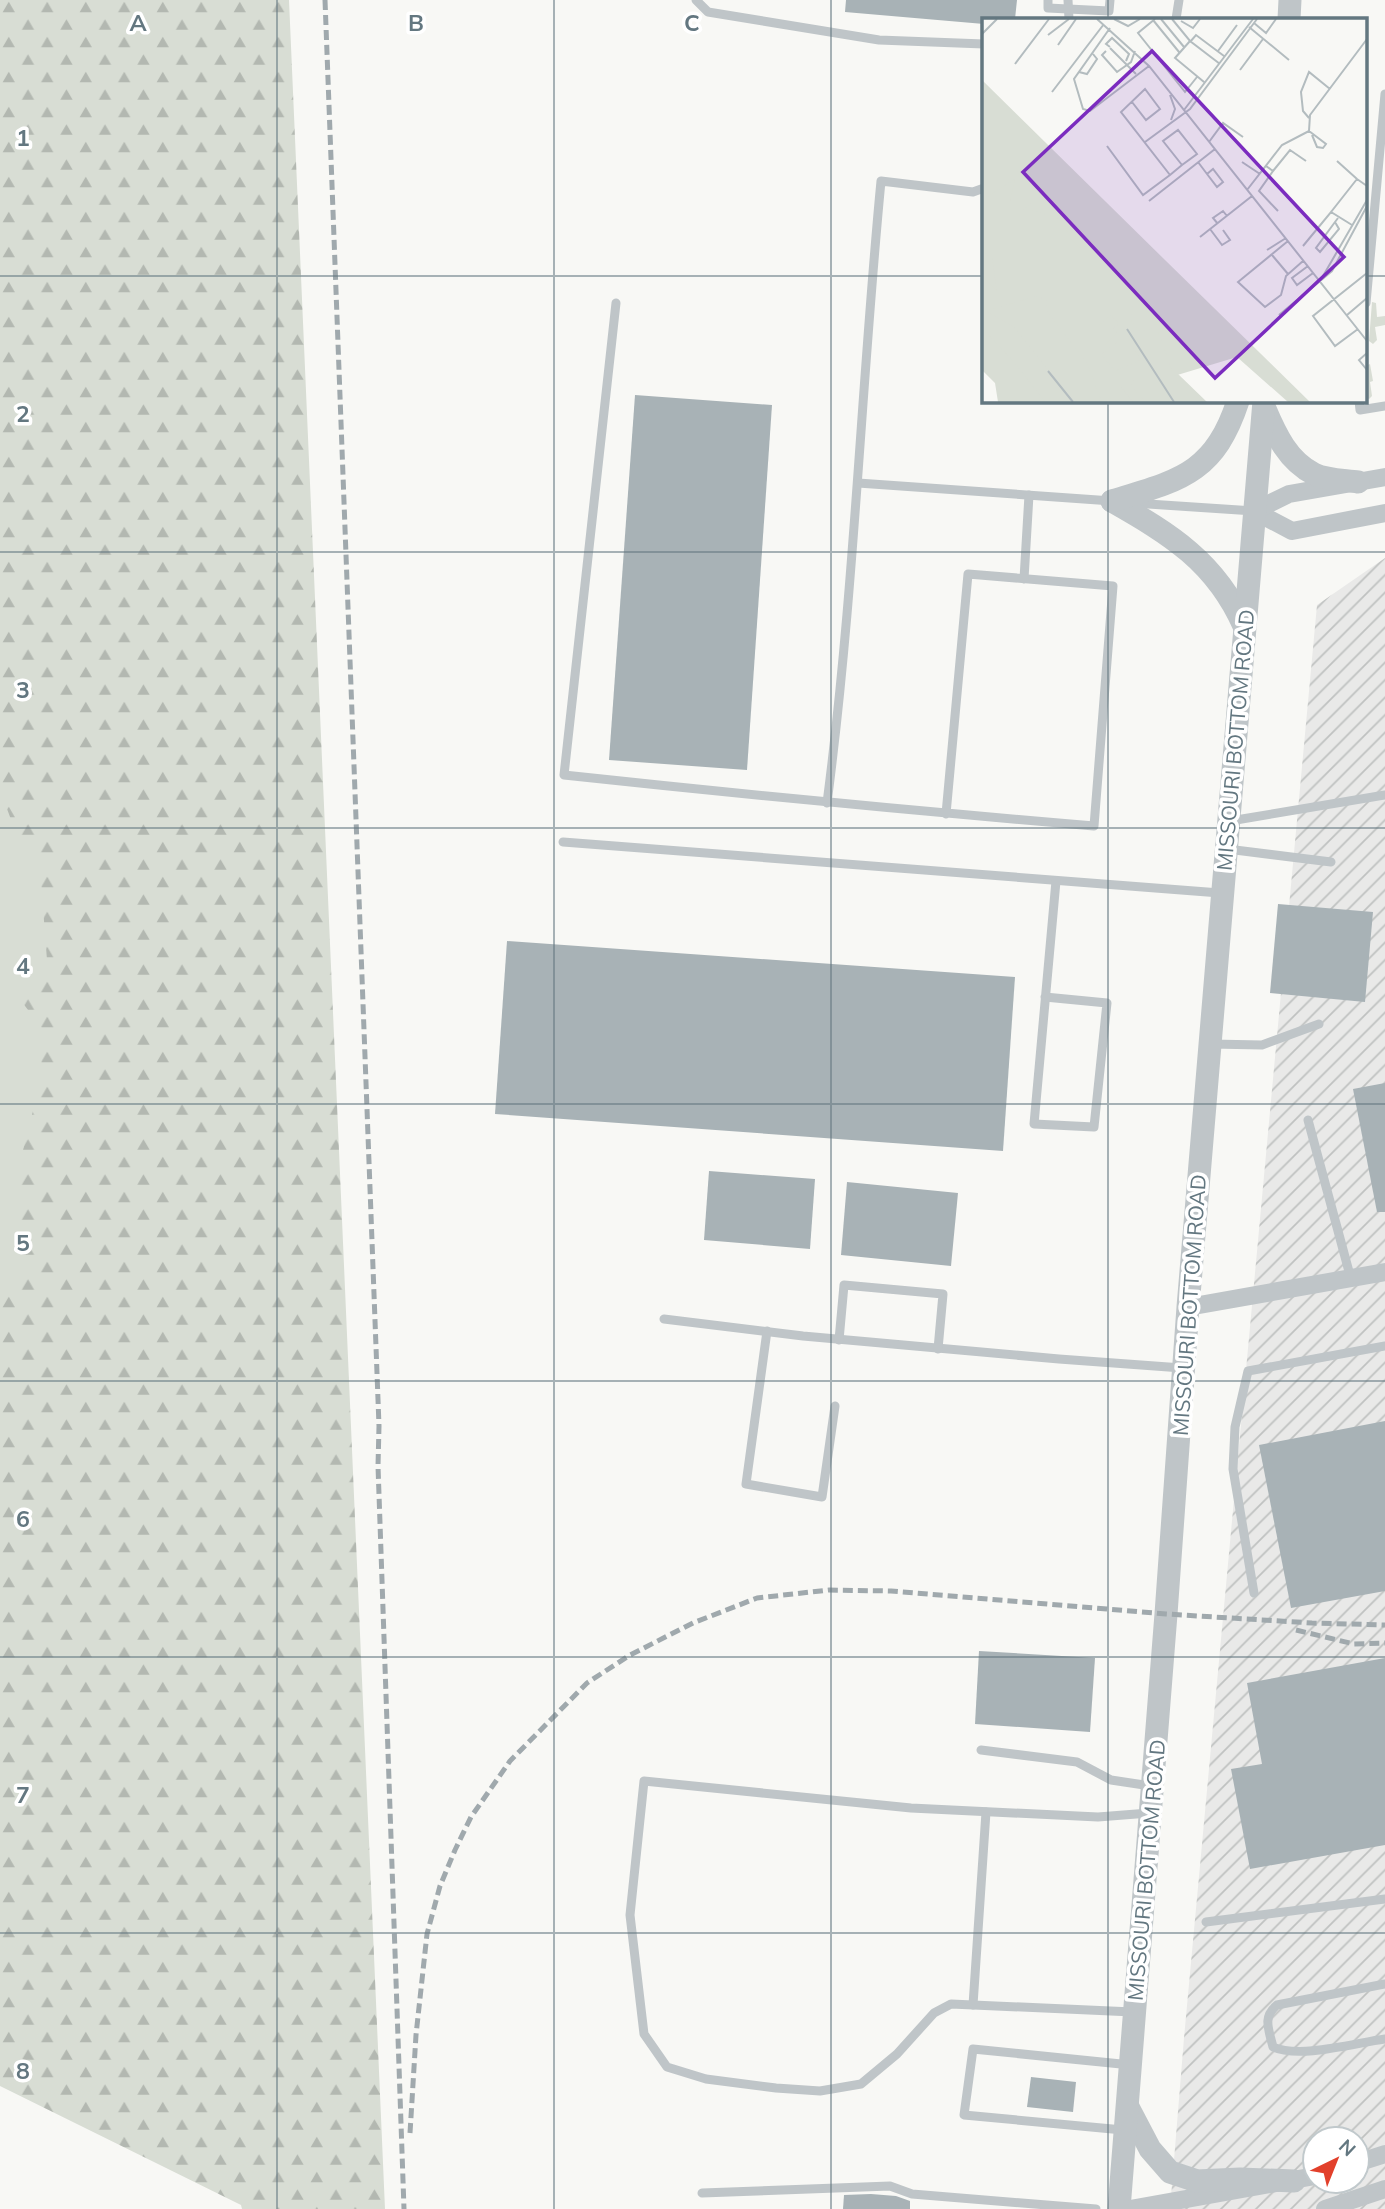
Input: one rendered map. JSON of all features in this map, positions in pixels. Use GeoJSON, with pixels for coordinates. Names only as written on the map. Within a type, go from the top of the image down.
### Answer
{"type":"FeatureCollection","features":[{"type":"Feature","properties":{"kind":"street"},"geometry":{"type":"LineString","coordinates":[[1289,18],[1290,0]]}},
{"type":"Feature","properties":{"kind":"street"},"geometry":{"type":"LineString","coordinates":[[1112,501],[1172,483],[1209,458],[1229,429],[1238,402]]}},
{"type":"Feature","properties":{"kind":"street"},"geometry":{"type":"LineString","coordinates":[[1264,404],[1279,440],[1293,459],[1315,475],[1357,482]]}},
{"type":"Feature","properties":{"kind":"street","name":"MISSOURI BOTTOM ROAD"},"geometry":{"type":"LineString","coordinates":[[1119,2209],[1209,1044],[1264,404]]}},
{"type":"Feature","properties":{"kind":"street"},"geometry":{"type":"LineString","coordinates":[[1254,511],[1289,494],[1385,477]]}},
{"type":"Feature","properties":{"kind":"street"},"geometry":{"type":"LineString","coordinates":[[1112,501],[1163,530],[1198,558],[1219,583],[1244,627]]}},
{"type":"Feature","properties":{"kind":"street"},"geometry":{"type":"LineString","coordinates":[[1254,511],[1292,530],[1385,513]]}},
{"type":"Feature","properties":{"kind":"street"},"geometry":{"type":"LineString","coordinates":[[1188,1307],[1385,1272]]}},
{"type":"Feature","properties":{"kind":"street"},"geometry":{"type":"LineString","coordinates":[[1127,2105],[1150,2149],[1170,2172],[1197,2181],[1301,2179]]}},
{"type":"Feature","properties":{"kind":"street"},"geometry":{"type":"LineString","coordinates":[[1130,2209],[1301,2180]]}},
{"type":"Feature","properties":{"kind":"street"},"geometry":{"type":"LineString","coordinates":[[1325,2209],[1385,2189]]}},
{"type":"Feature","properties":{"kind":"lane"},"geometry":{"type":"LineString","coordinates":[[695,0],[708,12],[879,40],[982,44]]}},
{"type":"Feature","properties":{"kind":"lane"},"geometry":{"type":"LineString","coordinates":[[1048,0],[1048,8],[1069,9],[1089,5],[1109,12],[1110,0]]}},
{"type":"Feature","properties":{"kind":"lane"},"geometry":{"type":"LineString","coordinates":[[1176,18],[1179,0]]}},
{"type":"Feature","properties":{"kind":"lane"},"geometry":{"type":"LineString","coordinates":[[1368,281],[1385,94]]}},
{"type":"Feature","properties":{"kind":"lane"},"geometry":{"type":"LineString","coordinates":[[827,803],[836,737],[858,483],[869,299],[881,181],[973,192],[982,189]]}},
{"type":"Feature","properties":{"kind":"lane"},"geometry":{"type":"LineString","coordinates":[[616,303],[564,775],[827,803],[946,814],[1094,826],[1113,586],[968,574],[946,814]]}},
{"type":"Feature","properties":{"kind":"lane"},"geometry":{"type":"LineString","coordinates":[[1359,402],[1360,410],[1385,405]]}},
{"type":"Feature","properties":{"kind":"lane"},"geometry":{"type":"LineString","coordinates":[[858,483],[1254,511]]}},
{"type":"Feature","properties":{"kind":"lane"},"geometry":{"type":"LineString","coordinates":[[1024,579],[1029,495]]}},
{"type":"Feature","properties":{"kind":"lane"},"geometry":{"type":"LineString","coordinates":[[1228,821],[1385,795]]}},
{"type":"Feature","properties":{"kind":"lane"},"geometry":{"type":"LineString","coordinates":[[563,842],[1222,893]]}},
{"type":"Feature","properties":{"kind":"lane"},"geometry":{"type":"LineString","coordinates":[[1226,848],[1331,862]]}},
{"type":"Feature","properties":{"kind":"lane"},"geometry":{"type":"LineString","coordinates":[[1045,997],[1107,1003],[1094,1127],[1034,1124],[1045,997],[1056,881]]}},
{"type":"Feature","properties":{"kind":"lane"},"geometry":{"type":"LineString","coordinates":[[1209,1044],[1262,1045],[1319,1024]]}},
{"type":"Feature","properties":{"kind":"lane"},"geometry":{"type":"LineString","coordinates":[[1308,1120],[1351,1279]]}},
{"type":"Feature","properties":{"kind":"lane"},"geometry":{"type":"LineString","coordinates":[[839,1340],[844,1285],[943,1294],[938,1349]]}},
{"type":"Feature","properties":{"kind":"lane"},"geometry":{"type":"LineString","coordinates":[[664,1319],[839,1340],[1183,1368]]}},
{"type":"Feature","properties":{"kind":"lane"},"geometry":{"type":"LineString","coordinates":[[767,1331],[746,1484],[822,1497],[835,1406]]}},
{"type":"Feature","properties":{"kind":"lane"},"geometry":{"type":"LineString","coordinates":[[1254,1593],[1233,1469],[1235,1427],[1248,1371],[1385,1346]]}},
{"type":"Feature","properties":{"kind":"lane"},"geometry":{"type":"LineString","coordinates":[[981,1750],[1077,1762],[1111,1780],[1153,1787]]}},
{"type":"Feature","properties":{"kind":"lane"},"geometry":{"type":"LineString","coordinates":[[1135,2012],[951,2004],[933,2013],[897,2054],[861,2084],[821,2091],[706,2079],[667,2067],[644,2034],[630,1915],[644,1782],[911,1808],[1098,1817],[1151,1813]]}},
{"type":"Feature","properties":{"kind":"lane"},"geometry":{"type":"LineString","coordinates":[[973,2005],[986,1812]]}},
{"type":"Feature","properties":{"kind":"lane"},"geometry":{"type":"LineString","coordinates":[[1206,1922],[1385,1899]]}},
{"type":"Feature","properties":{"kind":"lane"},"geometry":{"type":"LineString","coordinates":[[1385,1984],[1277,2005],[1269,2011],[1266,2020],[1273,2048],[1283,2052],[1385,2039]]}},
{"type":"Feature","properties":{"kind":"lane"},"geometry":{"type":"LineString","coordinates":[[1125,2131],[964,2115],[973,2049],[1130,2065]]}},
{"type":"Feature","properties":{"kind":"lane"},"geometry":{"type":"LineString","coordinates":[[702,2193],[890,2186],[912,2194],[1096,2209]]}},
{"type":"Feature","properties":{"kind":"shaded area"},"geometry":{"type":"Polygon","coordinates":[[[1385,558],[1385,2209],[1170,2209],[1317,605],[1385,558]]]}},
{"type":"Feature","properties":{"kind":"green space"},"geometry":{"type":"Polygon","coordinates":[[[0,0],[289,0],[385,2209],[242,2209],[241,2205],[0,2086],[0,1299],[19,1266],[20,1162],[39,1087],[44,1031],[22,1002],[48,973],[40,869],[16,833],[0,790],[0,0]]]}},
{"type":"Feature","properties":{"kind":"green space"},"geometry":{"type":"Polygon","coordinates":[[[0,278],[75,1064],[0,1393],[0,278]]]}},
{"type":"Feature","properties":{"kind":"green space"},"geometry":{"type":"Polygon","coordinates":[[[1372,302],[1376,303],[1377,317],[1385,316],[1385,325],[1375,327],[1377,340],[1373,344],[1369,341],[1372,302]]]}},
{"type":"Feature","properties":{"kind":"green space"},"geometry":{"type":"Polygon","coordinates":[[[1370,364],[1373,381],[1370,382],[1372,396],[1369,399],[1368,398],[1370,364]]]}},
{"type":"Feature","properties":{"kind":"building"},"geometry":{"type":"Polygon","coordinates":[[[846,0],[1017,0],[1015,18],[982,18],[982,24],[845,12],[846,0]]]}},
{"type":"Feature","properties":{"kind":"building"},"geometry":{"type":"Polygon","coordinates":[[[635,395],[772,405],[747,770],[609,760],[635,395]]]}},
{"type":"Feature","properties":{"kind":"building"},"geometry":{"type":"Polygon","coordinates":[[[1278,904],[1373,912],[1365,1002],[1270,993],[1278,904]]]}},
{"type":"Feature","properties":{"kind":"building"},"geometry":{"type":"Polygon","coordinates":[[[507,941],[1015,977],[1003,1151],[495,1114],[507,941]]]}},
{"type":"Feature","properties":{"kind":"building"},"geometry":{"type":"Polygon","coordinates":[[[1385,1083],[1385,1212],[1377,1212],[1353,1089],[1385,1083]]]}},
{"type":"Feature","properties":{"kind":"building"},"geometry":{"type":"Polygon","coordinates":[[[709,1171],[815,1179],[810,1249],[704,1240],[709,1171]]]}},
{"type":"Feature","properties":{"kind":"building"},"geometry":{"type":"Polygon","coordinates":[[[847,1182],[958,1193],[951,1266],[841,1255],[847,1182]]]}},
{"type":"Feature","properties":{"kind":"building"},"geometry":{"type":"Polygon","coordinates":[[[1385,1421],[1385,1591],[1291,1608],[1259,1445],[1385,1421]]]}},
{"type":"Feature","properties":{"kind":"building"},"geometry":{"type":"Polygon","coordinates":[[[979,1651],[1095,1658],[1090,1732],[975,1724],[979,1651]]]}},
{"type":"Feature","properties":{"kind":"building"},"geometry":{"type":"Polygon","coordinates":[[[1385,1658],[1385,1845],[1250,1869],[1231,1769],[1262,1764],[1247,1683],[1385,1658]]]}},
{"type":"Feature","properties":{"kind":"building"},"geometry":{"type":"Polygon","coordinates":[[[1031,2077],[1076,2082],[1073,2112],[1027,2107],[1031,2077]]]}},
{"type":"Feature","properties":{"kind":"building"},"geometry":{"type":"Polygon","coordinates":[[[844,2195],[896,2196],[910,2201],[910,2209],[843,2209],[844,2195]]]}},
{"type":"Feature","properties":{"kind":"railway"},"geometry":{"type":"LineString","coordinates":[[325,0],[379,1426],[378,1466],[404,2209]]}},
{"type":"Feature","properties":{"kind":"railway"},"geometry":{"type":"LineString","coordinates":[[410,2133],[416,2035],[427,1934],[440,1886],[455,1850],[471,1817],[510,1761],[587,1683],[630,1655],[693,1623],[757,1598],[829,1590],[891,1591],[1166,1614],[1385,1625]]}},
{"type":"Feature","properties":{"kind":"railway"},"geometry":{"type":"LineString","coordinates":[[1296,1630],[1354,1644],[1385,1643]]}}]}
